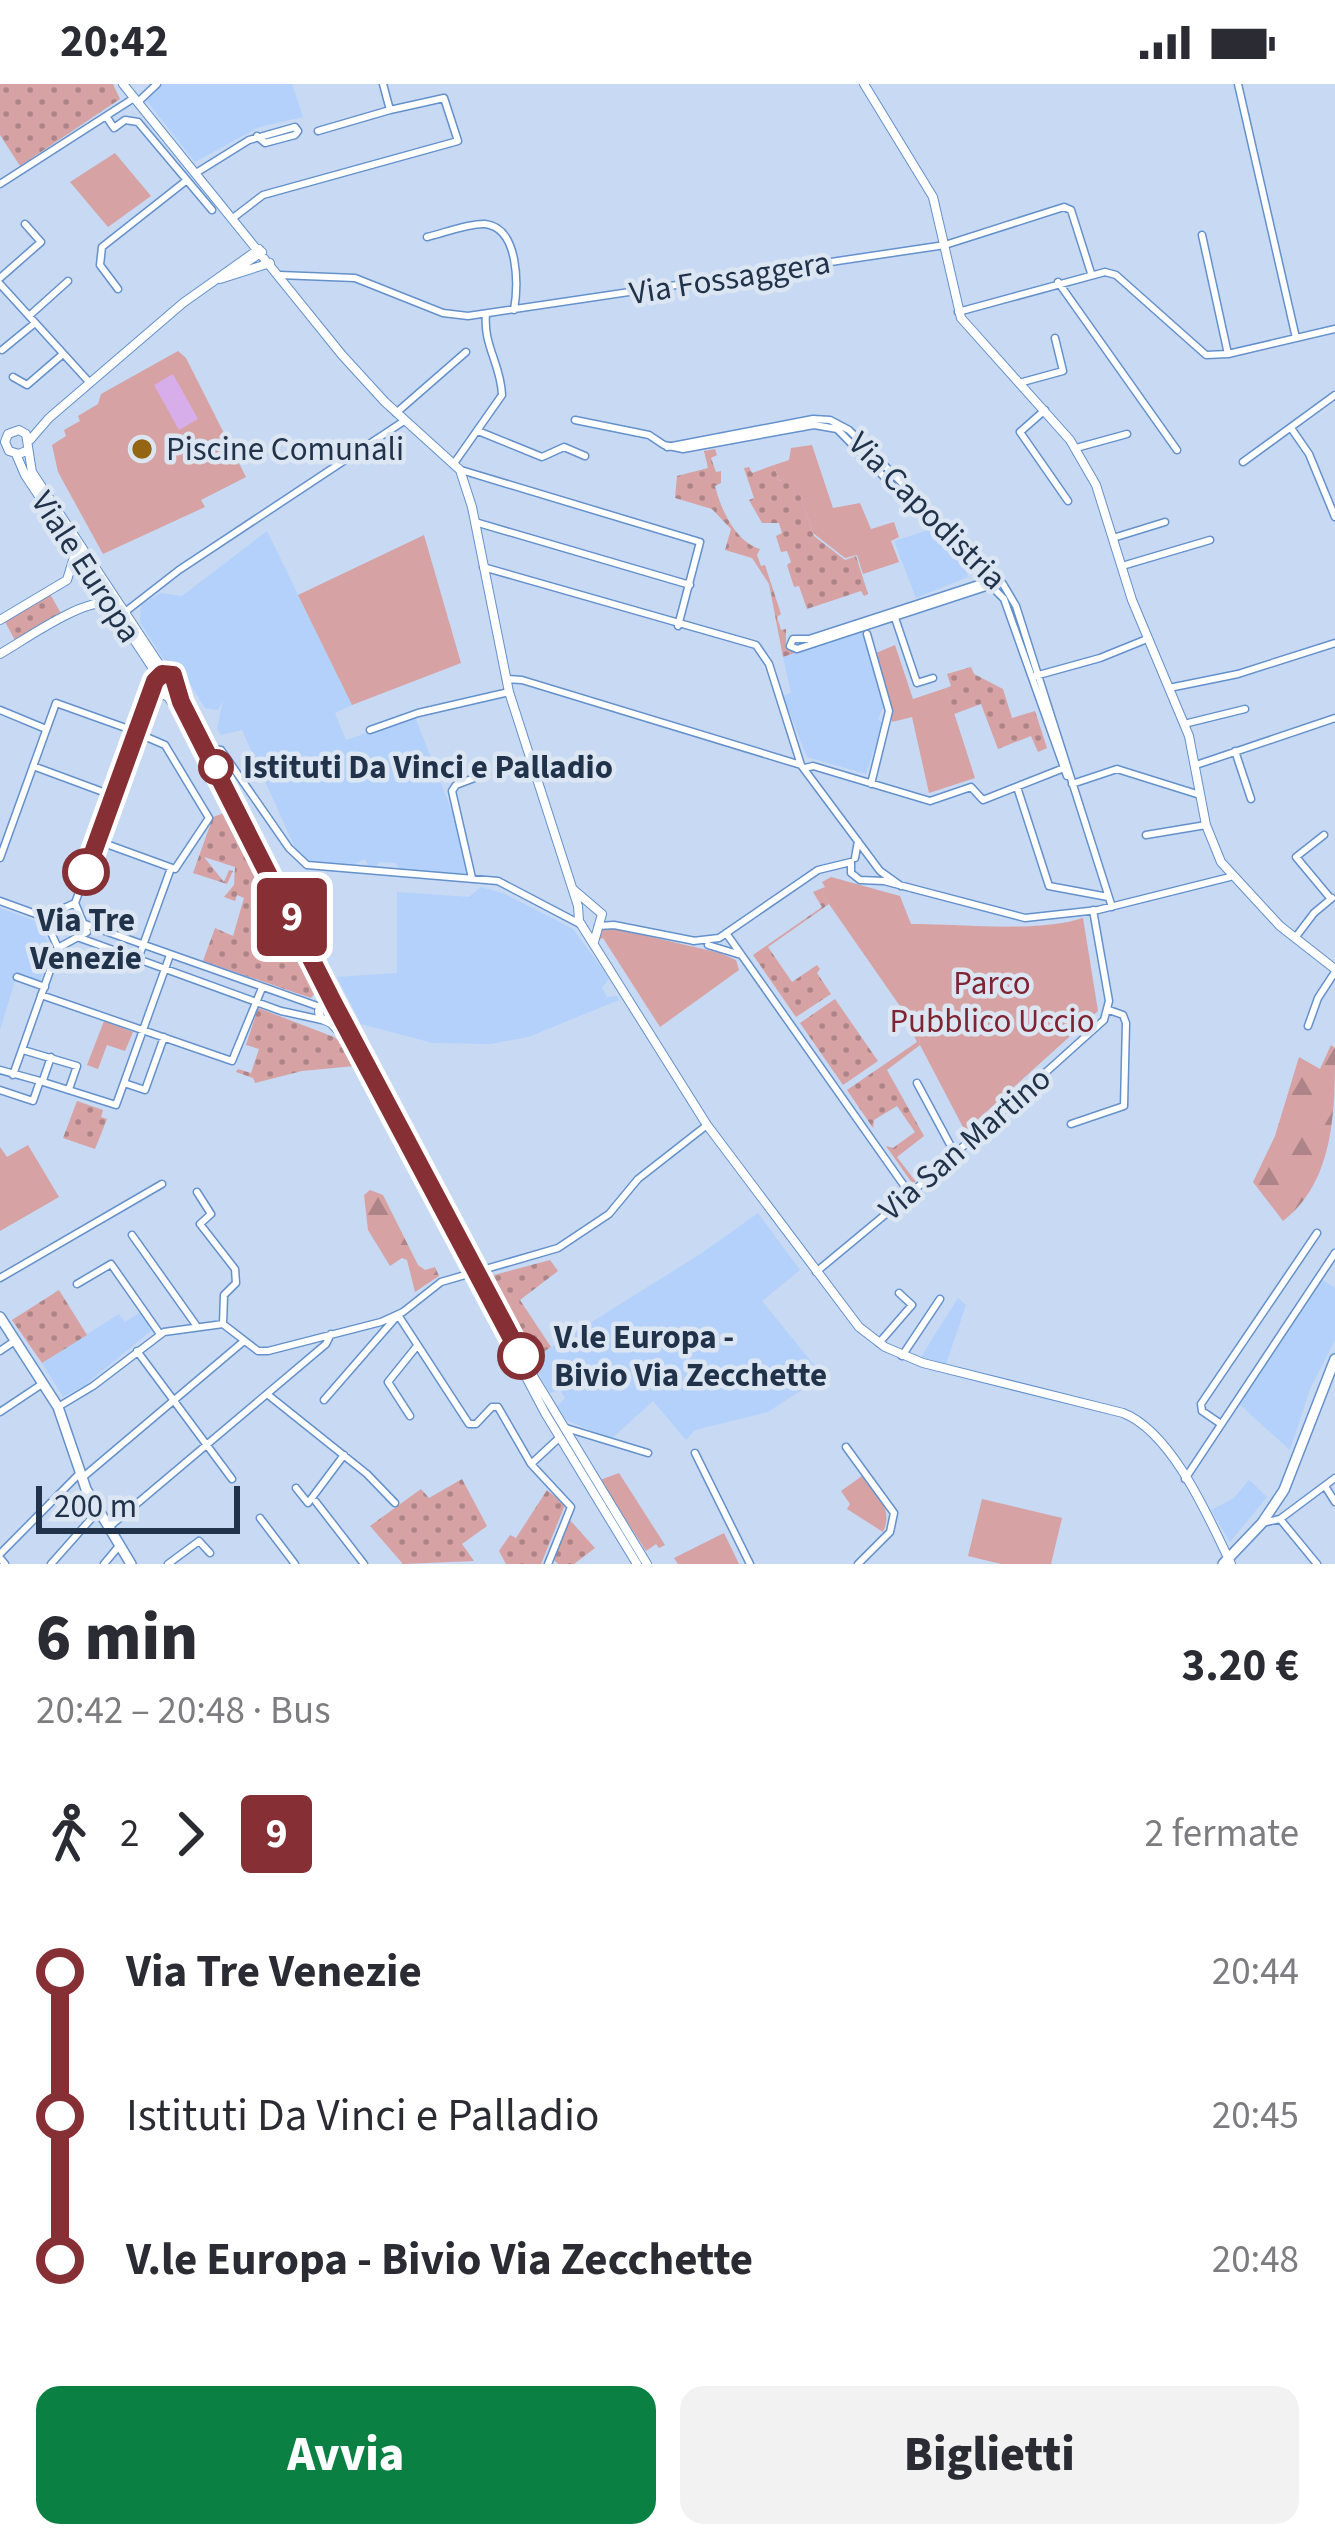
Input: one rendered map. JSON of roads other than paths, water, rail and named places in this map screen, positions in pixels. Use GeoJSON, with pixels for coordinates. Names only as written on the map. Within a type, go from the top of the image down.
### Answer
{"type":"FeatureCollection","features":[{"type":"Feature","properties":{"kind":"main road"},"geometry":{"type":"LineString","coordinates":[[0,1317],[58,1407],[81,1476],[131,1564]]}},
{"type":"Feature","properties":{"kind":"main road"},"geometry":{"type":"LineString","coordinates":[[1228,1562],[1262,1522],[1297,1464],[1335,1359]]}},
{"type":"Feature","properties":{"kind":"street"},"geometry":{"type":"LineString","coordinates":[[123,84],[343,355],[405,421],[458,466],[698,540],[702,547],[679,626]]}},
{"type":"Feature","properties":{"kind":"street"},"geometry":{"type":"LineString","coordinates":[[0,184],[157,84]]}},
{"type":"Feature","properties":{"kind":"street"},"geometry":{"type":"LineString","coordinates":[[383,84],[390,110]]}},
{"type":"Feature","properties":{"kind":"street"},"geometry":{"type":"LineString","coordinates":[[864,84],[933,197],[958,312],[970,332],[1076,448],[1096,485],[1121,566],[1184,724],[1205,825],[1230,877],[1335,971],[1308,1026]]}},
{"type":"Feature","properties":{"kind":"street"},"geometry":{"type":"LineString","coordinates":[[1238,84],[1296,338]]}},
{"type":"Feature","properties":{"kind":"street"},"geometry":{"type":"LineString","coordinates":[[233,218],[262,195],[458,141],[443,98],[318,131]]}},
{"type":"Feature","properties":{"kind":"street"},"geometry":{"type":"LineString","coordinates":[[106,116],[114,128],[125,120],[138,122],[212,210]]}},
{"type":"Feature","properties":{"kind":"street"},"geometry":{"type":"LineString","coordinates":[[196,173],[257,136],[295,127],[298,131],[265,142],[257,136]]}},
{"type":"Feature","properties":{"kind":"street"},"geometry":{"type":"LineString","coordinates":[[118,289],[100,265],[102,247],[187,180]]}},
{"type":"Feature","properties":{"kind":"street","name":"Via Fossaggera"},"geometry":{"type":"LineString","coordinates":[[279,275],[355,278],[449,315],[486,314],[945,245],[1064,208],[1071,210],[1090,274]]}},
{"type":"Feature","properties":{"kind":"street"},"geometry":{"type":"LineString","coordinates":[[25,224],[40,242],[0,281],[90,383]]}},
{"type":"Feature","properties":{"kind":"street"},"geometry":{"type":"LineString","coordinates":[[428,237],[486,224],[496,229],[518,270],[514,310]]}},
{"type":"Feature","properties":{"kind":"street"},"geometry":{"type":"LineString","coordinates":[[243,259],[246,232]]}},
{"type":"Feature","properties":{"kind":"street"},"geometry":{"type":"LineString","coordinates":[[1202,235],[1228,354]]}},
{"type":"Feature","properties":{"kind":"street"},"geometry":{"type":"LineString","coordinates":[[24,448],[44,423],[202,288],[260,250]]}},
{"type":"Feature","properties":{"kind":"street"},"geometry":{"type":"LineString","coordinates":[[227,276],[260,250]]}},
{"type":"Feature","properties":{"kind":"street"},"geometry":{"type":"LineString","coordinates":[[202,288],[270,263]]}},
{"type":"Feature","properties":{"kind":"street"},"geometry":{"type":"LineString","coordinates":[[958,312],[1090,274],[1116,275],[1206,355],[1335,329]]}},
{"type":"Feature","properties":{"kind":"street"},"geometry":{"type":"LineString","coordinates":[[2,350],[68,280]]}},
{"type":"Feature","properties":{"kind":"street"},"geometry":{"type":"LineString","coordinates":[[1058,282],[1177,450]]}},
{"type":"Feature","properties":{"kind":"street"},"geometry":{"type":"LineString","coordinates":[[486,314],[485,338],[502,395],[458,466],[475,522],[509,692],[581,919],[596,949],[707,1125],[859,1327],[902,1356],[1138,1419],[1152,1430],[1185,1479],[1228,1562]]}},
{"type":"Feature","properties":{"kind":"street"},"geometry":{"type":"LineString","coordinates":[[1019,383],[1063,371],[1055,338]]}},
{"type":"Feature","properties":{"kind":"street"},"geometry":{"type":"LineString","coordinates":[[396,412],[466,352]]}},
{"type":"Feature","properties":{"kind":"street"},"geometry":{"type":"LineString","coordinates":[[13,377],[27,385],[63,354]]}},
{"type":"Feature","properties":{"kind":"street"},"geometry":{"type":"LineString","coordinates":[[1243,462],[1335,395]]}},
{"type":"Feature","properties":{"kind":"street"},"geometry":{"type":"LineString","coordinates":[[1045,410],[1020,432],[1068,502]]}},
{"type":"Feature","properties":{"kind":"street","name":"Via Capodistria"},"geometry":{"type":"LineString","coordinates":[[667,446],[813,419],[836,422],[849,430],[1016,606],[1112,907]]}},
{"type":"Feature","properties":{"kind":"street","name":"Via Capodistria"},"geometry":{"type":"LineString","coordinates":[[575,420],[649,435],[683,449],[831,426],[993,580],[1035,676]]}},
{"type":"Feature","properties":{"kind":"street"},"geometry":{"type":"LineString","coordinates":[[125,612],[179,570],[405,421]]}},
{"type":"Feature","properties":{"kind":"street"},"geometry":{"type":"LineString","coordinates":[[19,431],[44,423]]}},
{"type":"Feature","properties":{"kind":"street"},"geometry":{"type":"LineString","coordinates":[[1291,428],[1309,454],[1335,517]]}},
{"type":"Feature","properties":{"kind":"street"},"geometry":{"type":"LineString","coordinates":[[478,430],[542,457],[562,447],[586,456]]}},
{"type":"Feature","properties":{"kind":"street","name":"Viale Europa"},"geometry":{"type":"LineString","coordinates":[[24,448],[9,451],[3,433],[19,431],[32,472],[165,673],[176,677],[181,702],[329,1006],[473,1271]]}},
{"type":"Feature","properties":{"kind":"street"},"geometry":{"type":"LineString","coordinates":[[1076,448],[1127,434]]}},
{"type":"Feature","properties":{"kind":"street","name":"Viale Europa"},"geometry":{"type":"LineString","coordinates":[[24,448],[75,550],[152,667],[159,690],[320,983],[329,1006],[327,1022],[350,1043],[561,1434],[637,1564]]}},
{"type":"Feature","properties":{"kind":"street"},"geometry":{"type":"LineString","coordinates":[[475,522],[690,585]]}},
{"type":"Feature","properties":{"kind":"street"},"geometry":{"type":"LineString","coordinates":[[1113,538],[1165,523]]}},
{"type":"Feature","properties":{"kind":"street"},"geometry":{"type":"LineString","coordinates":[[1121,566],[1210,540]]}},
{"type":"Feature","properties":{"kind":"street"},"geometry":{"type":"LineString","coordinates":[[0,620],[68,580],[75,550]]}},
{"type":"Feature","properties":{"kind":"street"},"geometry":{"type":"LineString","coordinates":[[975,566],[976,587]]}},
{"type":"Feature","properties":{"kind":"street"},"geometry":{"type":"LineString","coordinates":[[483,568],[679,626],[747,641],[760,650],[770,664],[803,766],[873,861],[902,886]]}},
{"type":"Feature","properties":{"kind":"street"},"geometry":{"type":"LineString","coordinates":[[894,614],[797,649],[790,646],[793,639],[809,640],[993,580]]}},
{"type":"Feature","properties":{"kind":"street"},"geometry":{"type":"LineString","coordinates":[[976,587],[1001,593]]}},
{"type":"Feature","properties":{"kind":"street"},"geometry":{"type":"LineString","coordinates":[[0,654],[83,607],[111,603]]}},
{"type":"Feature","properties":{"kind":"street"},"geometry":{"type":"LineString","coordinates":[[894,614],[916,683],[933,678]]}},
{"type":"Feature","properties":{"kind":"street"},"geometry":{"type":"LineString","coordinates":[[867,634],[890,711],[871,784]]}},
{"type":"Feature","properties":{"kind":"street"},"geometry":{"type":"LineString","coordinates":[[1035,676],[1148,639]]}},
{"type":"Feature","properties":{"kind":"street"},"geometry":{"type":"LineString","coordinates":[[1169,688],[1238,674],[1335,643]]}},
{"type":"Feature","properties":{"kind":"street","name":"Viale Europa"},"geometry":{"type":"LineString","coordinates":[[159,690],[165,673]]}},
{"type":"Feature","properties":{"kind":"street"},"geometry":{"type":"LineString","coordinates":[[506,680],[522,680],[930,801],[971,787],[983,800],[1065,768]]}},
{"type":"Feature","properties":{"kind":"street"},"geometry":{"type":"LineString","coordinates":[[0,901],[44,917],[75,903],[148,705],[159,690],[178,688]]}},
{"type":"Feature","properties":{"kind":"street"},"geometry":{"type":"LineString","coordinates":[[370,730],[418,713],[509,692]]}},
{"type":"Feature","properties":{"kind":"street"},"geometry":{"type":"LineString","coordinates":[[0,858],[56,703],[163,742],[209,813],[178,869],[98,841]]}},
{"type":"Feature","properties":{"kind":"street"},"geometry":{"type":"LineString","coordinates":[[1184,724],[1245,709]]}},
{"type":"Feature","properties":{"kind":"street"},"geometry":{"type":"LineString","coordinates":[[0,710],[46,729]]}},
{"type":"Feature","properties":{"kind":"street"},"geometry":{"type":"LineString","coordinates":[[1196,765],[1335,718]]}},
{"type":"Feature","properties":{"kind":"street"},"geometry":{"type":"LineString","coordinates":[[206,748],[221,750],[289,848],[307,865],[505,883],[597,927],[629,927],[734,947]]}},
{"type":"Feature","properties":{"kind":"street"},"geometry":{"type":"LineString","coordinates":[[1234,751],[1251,799]]}},
{"type":"Feature","properties":{"kind":"street"},"geometry":{"type":"LineString","coordinates":[[33,766],[114,796]]}},
{"type":"Feature","properties":{"kind":"street"},"geometry":{"type":"LineString","coordinates":[[1072,784],[1118,769],[1200,795]]}},
{"type":"Feature","properties":{"kind":"street"},"geometry":{"type":"LineString","coordinates":[[812,778],[827,772]]}},
{"type":"Feature","properties":{"kind":"street"},"geometry":{"type":"LineString","coordinates":[[472,878],[452,791],[456,784],[477,777]]}},
{"type":"Feature","properties":{"kind":"street"},"geometry":{"type":"LineString","coordinates":[[1017,787],[1049,886],[1109,897]]}},
{"type":"Feature","properties":{"kind":"street"},"geometry":{"type":"LineString","coordinates":[[1147,835],[1205,825]]}},
{"type":"Feature","properties":{"kind":"street"},"geometry":{"type":"LineString","coordinates":[[853,876],[859,845],[855,832]]}},
{"type":"Feature","properties":{"kind":"street"},"geometry":{"type":"LineString","coordinates":[[1295,938],[1333,897],[1296,857],[1324,835]]}},
{"type":"Feature","properties":{"kind":"street"},"geometry":{"type":"LineString","coordinates":[[693,941],[725,934],[818,870],[853,860],[873,861]]}},
{"type":"Feature","properties":{"kind":"street"},"geometry":{"type":"LineString","coordinates":[[868,879],[873,861]]}},
{"type":"Feature","properties":{"kind":"street"},"geometry":{"type":"LineString","coordinates":[[832,866],[853,876],[1019,917],[1112,907],[1230,877]]}},
{"type":"Feature","properties":{"kind":"street"},"geometry":{"type":"LineString","coordinates":[[138,959],[171,868]]}},
{"type":"Feature","properties":{"kind":"street"},"geometry":{"type":"LineString","coordinates":[[570,882],[579,896],[629,927]]}},
{"type":"Feature","properties":{"kind":"street"},"geometry":{"type":"LineString","coordinates":[[58,948],[87,932],[75,903]]}},
{"type":"Feature","properties":{"kind":"street"},"geometry":{"type":"LineString","coordinates":[[581,919],[597,908]]}},
{"type":"Feature","properties":{"kind":"street"},"geometry":{"type":"LineString","coordinates":[[596,949],[593,935],[602,918],[597,908]]}},
{"type":"Feature","properties":{"kind":"street","name":"Via San Martino"},"geometry":{"type":"LineString","coordinates":[[816,1272],[1088,1036],[1108,1010],[1093,910]]}},
{"type":"Feature","properties":{"kind":"street"},"geometry":{"type":"LineString","coordinates":[[13,1075],[58,948],[44,917]]}},
{"type":"Feature","properties":{"kind":"street"},"geometry":{"type":"LineString","coordinates":[[80,938],[257,1002],[327,1022],[329,1006],[262,988],[85,924]]}},
{"type":"Feature","properties":{"kind":"street"},"geometry":{"type":"LineString","coordinates":[[734,947],[735,927]]}},
{"type":"Feature","properties":{"kind":"street"},"geometry":{"type":"LineString","coordinates":[[725,934],[910,1194]]}},
{"type":"Feature","properties":{"kind":"street"},"geometry":{"type":"LineString","coordinates":[[0,1070],[116,1105],[170,955]]}},
{"type":"Feature","properties":{"kind":"street"},"geometry":{"type":"LineString","coordinates":[[17,977],[232,1061],[262,988]]}},
{"type":"Feature","properties":{"kind":"street","name":"Via San Martino"},"geometry":{"type":"LineString","coordinates":[[1071,1124],[1124,1106],[1125,1018],[1108,1010]]}},
{"type":"Feature","properties":{"kind":"street"},"geometry":{"type":"LineString","coordinates":[[124,1082],[145,1090],[164,1037]]}},
{"type":"Feature","properties":{"kind":"street"},"geometry":{"type":"LineString","coordinates":[[22,1049],[76,1066],[68,1089]]}},
{"type":"Feature","properties":{"kind":"street"},"geometry":{"type":"LineString","coordinates":[[0,1090],[33,1101],[51,1057]]}},
{"type":"Feature","properties":{"kind":"street"},"geometry":{"type":"LineString","coordinates":[[917,1083],[954,1152]]}},
{"type":"Feature","properties":{"kind":"street"},"geometry":{"type":"LineString","coordinates":[[324,1400],[398,1315],[435,1286],[566,1243],[609,1214],[635,1182],[707,1125]]}},
{"type":"Feature","properties":{"kind":"street"},"geometry":{"type":"LineString","coordinates":[[0,1278],[162,1184]]}},
{"type":"Feature","properties":{"kind":"street"},"geometry":{"type":"LineString","coordinates":[[197,1192],[212,1214],[200,1224],[236,1272],[236,1283],[224,1295],[223,1324]]}},
{"type":"Feature","properties":{"kind":"street"},"geometry":{"type":"LineString","coordinates":[[1221,1424],[1202,1411],[1202,1404],[1317,1233]]}},
{"type":"Feature","properties":{"kind":"street"},"geometry":{"type":"LineString","coordinates":[[132,1235],[196,1324]]}},
{"type":"Feature","properties":{"kind":"street"},"geometry":{"type":"LineString","coordinates":[[1185,1479],[1335,1253]]}},
{"type":"Feature","properties":{"kind":"street"},"geometry":{"type":"LineString","coordinates":[[77,1284],[108,1263],[160,1334]]}},
{"type":"Feature","properties":{"kind":"street"},"geometry":{"type":"LineString","coordinates":[[879,1343],[911,1305],[899,1292]]}},
{"type":"Feature","properties":{"kind":"street"},"geometry":{"type":"LineString","coordinates":[[902,1356],[940,1299]]}},
{"type":"Feature","properties":{"kind":"street"},"geometry":{"type":"LineString","coordinates":[[58,1407],[160,1334],[196,1324],[223,1324],[262,1352],[398,1315]]}},
{"type":"Feature","properties":{"kind":"street"},"geometry":{"type":"LineString","coordinates":[[398,1315],[470,1424],[477,1424],[492,1407],[503,1411],[531,1464],[571,1507],[548,1564]]}},
{"type":"Feature","properties":{"kind":"street"},"geometry":{"type":"LineString","coordinates":[[108,1528],[326,1344],[331,1334]]}},
{"type":"Feature","properties":{"kind":"street"},"geometry":{"type":"LineString","coordinates":[[0,1351],[16,1340]]}},
{"type":"Feature","properties":{"kind":"street"},"geometry":{"type":"LineString","coordinates":[[2,1559],[81,1476],[245,1340]]}},
{"type":"Feature","properties":{"kind":"street"},"geometry":{"type":"LineString","coordinates":[[410,1416],[388,1382],[417,1346]]}},
{"type":"Feature","properties":{"kind":"street"},"geometry":{"type":"LineString","coordinates":[[137,1351],[232,1479]]}},
{"type":"Feature","properties":{"kind":"street"},"geometry":{"type":"LineString","coordinates":[[0,1412],[44,1382]]}},
{"type":"Feature","properties":{"kind":"street"},"geometry":{"type":"LineString","coordinates":[[267,1394],[395,1503]]}},
{"type":"Feature","properties":{"kind":"street"},"geometry":{"type":"LineString","coordinates":[[531,1464],[561,1434],[578,1430],[648,1453]]}},
{"type":"Feature","properties":{"kind":"street","name":"Viale Europa"},"geometry":{"type":"LineString","coordinates":[[561,1434],[647,1564]]}},
{"type":"Feature","properties":{"kind":"street"},"geometry":{"type":"LineString","coordinates":[[846,1447],[894,1513],[890,1532],[858,1564]]}},
{"type":"Feature","properties":{"kind":"street"},"geometry":{"type":"LineString","coordinates":[[695,1453],[750,1564]]}},
{"type":"Feature","properties":{"kind":"street"},"geometry":{"type":"LineString","coordinates":[[296,1488],[308,1503],[344,1455]]}},
{"type":"Feature","properties":{"kind":"street"},"geometry":{"type":"LineString","coordinates":[[1262,1522],[1280,1519],[1335,1478]]}},
{"type":"Feature","properties":{"kind":"street"},"geometry":{"type":"LineString","coordinates":[[1325,1486],[1335,1502]]}},
{"type":"Feature","properties":{"kind":"street"},"geometry":{"type":"LineString","coordinates":[[316,1502],[364,1564]]}},
{"type":"Feature","properties":{"kind":"street"},"geometry":{"type":"LineString","coordinates":[[51,1564],[98,1511]]}},
{"type":"Feature","properties":{"kind":"street"},"geometry":{"type":"LineString","coordinates":[[260,1518],[290,1562]]}},
{"type":"Feature","properties":{"kind":"street"},"geometry":{"type":"LineString","coordinates":[[1280,1519],[1318,1564]]}},
{"type":"Feature","properties":{"kind":"street"},"geometry":{"type":"LineString","coordinates":[[168,1564],[199,1541],[210,1553]]}},
{"type":"Feature","properties":{"kind":"street"},"geometry":{"type":"LineString","coordinates":[[104,1564],[119,1546]]}},
{"type":"Feature","properties":{"kind":"place","name":"Piscine Comunali"},"geometry":{"type":"Point","coordinates":[142,449]}},
{"type":"Feature","properties":{"kind":"place","name":"Istituti Da Vinci e Palladio"},"geometry":{"type":"Point","coordinates":[216,767]}},
{"type":"Feature","properties":{"kind":"place","name":"Via Tre Venezie"},"geometry":{"type":"Point","coordinates":[86,872]}},
{"type":"Feature","properties":{"kind":"place","name":"V.le Europa - Bivio Via Zecchette"},"geometry":{"type":"Point","coordinates":[521,1356]}},
{"type":"Feature","properties":{"kind":"park label","name":"Parco Pubblico Uccio"},"geometry":{"type":"Point","coordinates":[992,1002]}}]}
